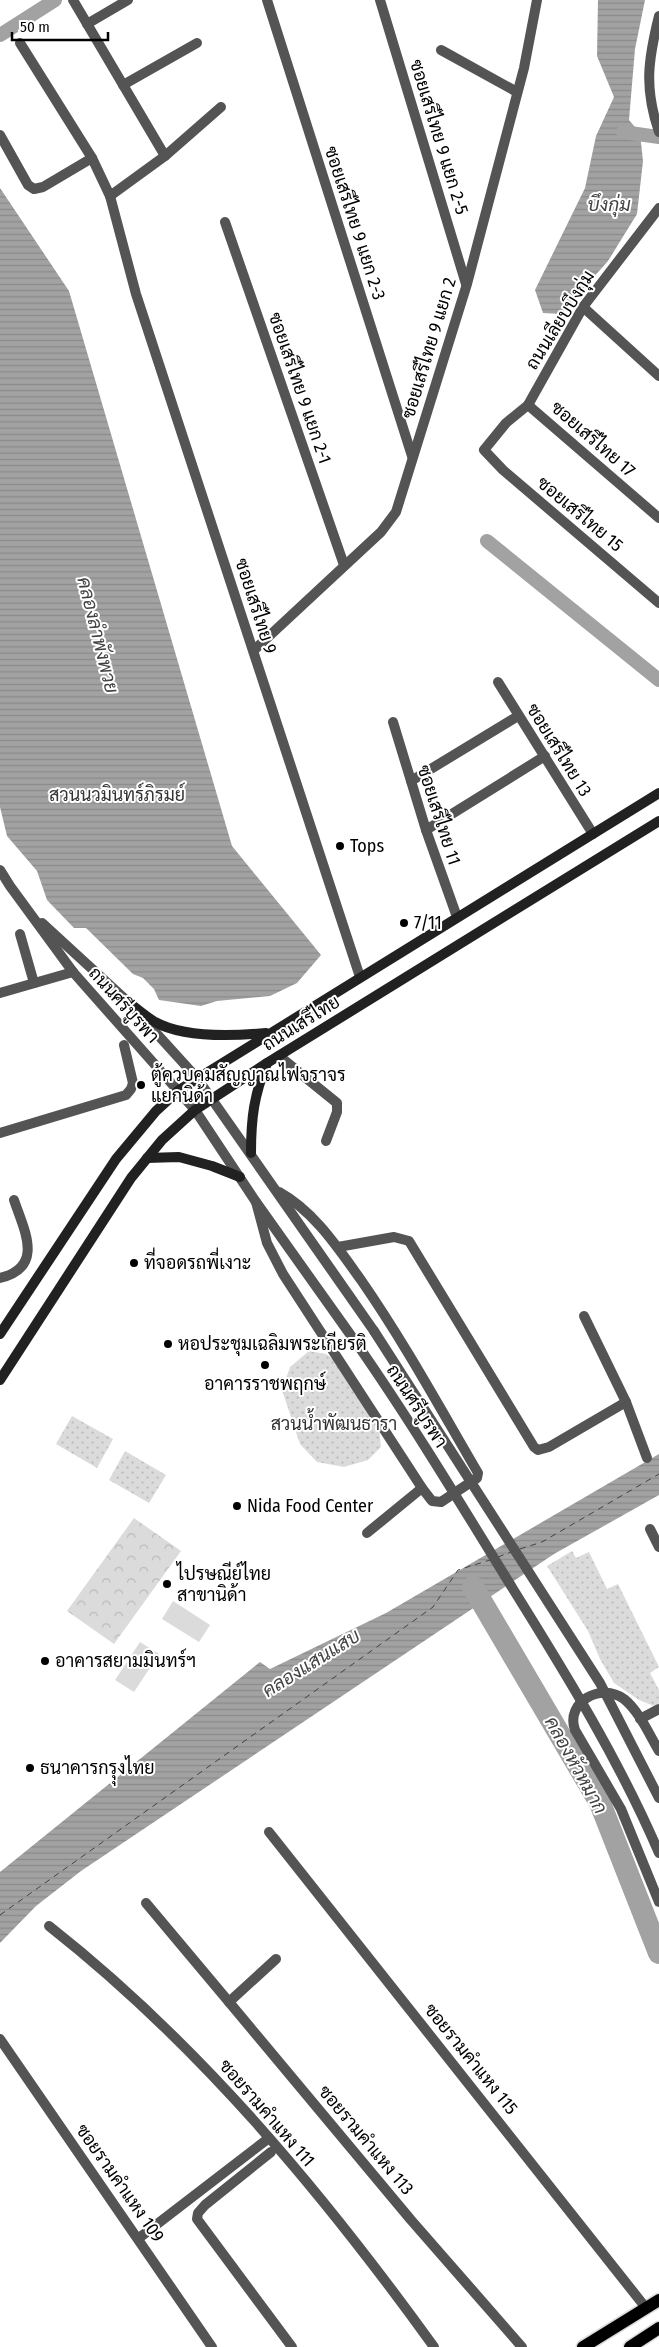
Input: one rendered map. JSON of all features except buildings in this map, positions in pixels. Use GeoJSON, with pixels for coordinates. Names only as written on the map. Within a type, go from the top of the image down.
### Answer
{"type":"FeatureCollection","features":[{"type":"Feature","properties":{"kind":"main road","name":"ถนนเสรีไทย"},"geometry":{"type":"LineString","coordinates":[[0,1334],[116,1159],[156,1111],[179,1090],[659,793]]}},
{"type":"Feature","properties":{"kind":"main road","name":"ถนนเสรีไทย"},"geometry":{"type":"LineString","coordinates":[[0,1380],[90,1239],[147,1158],[162,1140],[195,1110],[267,1063],[659,821]]}},
{"type":"Feature","properties":{"kind":"main road"},"geometry":{"type":"LineString","coordinates":[[127,1001],[155,1022],[170,1028],[236,1036],[270,1033]]}},
{"type":"Feature","properties":{"kind":"main road"},"geometry":{"type":"LineString","coordinates":[[251,1153],[251,1121],[256,1090],[267,1063]]}},
{"type":"Feature","properties":{"kind":"main road"},"geometry":{"type":"LineString","coordinates":[[147,1158],[178,1157],[212,1166],[240,1177]]}},
{"type":"Feature","properties":{"kind":"main road"},"geometry":{"type":"LineString","coordinates":[[583,2347],[659,2300]]}},
{"type":"Feature","properties":{"kind":"main road"},"geometry":{"type":"LineString","coordinates":[[630,2347],[659,2328]]}},
{"type":"Feature","properties":{"kind":"street"},"geometry":{"type":"LineString","coordinates":[[73,0],[165,156]]}},
{"type":"Feature","properties":{"kind":"street"},"geometry":{"type":"LineString","coordinates":[[87,24],[128,0]]}},
{"type":"Feature","properties":{"kind":"street","name":"ซอยเสรีไทย 9 แยก 2-3"},"geometry":{"type":"LineString","coordinates":[[268,0],[412,456]]}},
{"type":"Feature","properties":{"kind":"street","name":"ซอยเสรีไทย 9 แยก 2-5"},"geometry":{"type":"LineString","coordinates":[[380,0],[467,284]]}},
{"type":"Feature","properties":{"kind":"street","name":"ซอยเสรีไทย 9 แยก 2"},"geometry":{"type":"LineString","coordinates":[[254,650],[381,532],[396,512],[467,284],[517,92],[537,0]]}},
{"type":"Feature","properties":{"kind":"street"},"geometry":{"type":"LineString","coordinates":[[657,128],[647,84],[649,57],[659,16]]}},
{"type":"Feature","properties":{"kind":"street","name":"ซอยเสรีไทย 9"},"geometry":{"type":"LineString","coordinates":[[20,43],[92,158],[110,196],[121,246],[360,977]]}},
{"type":"Feature","properties":{"kind":"street"},"geometry":{"type":"LineString","coordinates":[[123,85],[197,43]]}},
{"type":"Feature","properties":{"kind":"street"},"geometry":{"type":"LineString","coordinates":[[441,50],[517,92]]}},
{"type":"Feature","properties":{"kind":"street"},"geometry":{"type":"LineString","coordinates":[[110,196],[165,156],[221,107]]}},
{"type":"Feature","properties":{"kind":"street"},"geometry":{"type":"LineString","coordinates":[[0,136],[28,185],[34,189],[43,187],[92,158]]}},
{"type":"Feature","properties":{"kind":"street","name":"ถนนเลียบบึงกุ่ม"},"geometry":{"type":"LineString","coordinates":[[485,446],[506,423],[528,405],[583,307],[659,208]]}},
{"type":"Feature","properties":{"kind":"street","name":"ซอยเสรีไทย 9 แยก 2-1"},"geometry":{"type":"LineString","coordinates":[[225,222],[344,565]]}},
{"type":"Feature","properties":{"kind":"street"},"geometry":{"type":"LineString","coordinates":[[583,307],[659,376]]}},
{"type":"Feature","properties":{"kind":"street","name":"ซอยเสรีไทย 17"},"geometry":{"type":"LineString","coordinates":[[528,405],[659,518]]}},
{"type":"Feature","properties":{"kind":"street","name":"ซอยเสรีไทย 15"},"geometry":{"type":"LineString","coordinates":[[485,446],[487,455],[503,470],[659,603]]}},
{"type":"Feature","properties":{"kind":"street","name":"ซอยเสรีไทย 13"},"geometry":{"type":"LineString","coordinates":[[498,682],[592,834]]}},
{"type":"Feature","properties":{"kind":"street"},"geometry":{"type":"LineString","coordinates":[[411,781],[518,716]]}},
{"type":"Feature","properties":{"kind":"street","name":"ซอยเสรีไทย 11"},"geometry":{"type":"LineString","coordinates":[[394,722],[426,830],[457,917]]}},
{"type":"Feature","properties":{"kind":"street"},"geometry":{"type":"LineString","coordinates":[[426,830],[545,756]]}},
{"type":"Feature","properties":{"kind":"street","name":"ถนนศรีบูรพา"},"geometry":{"type":"LineString","coordinates":[[0,870],[73,972],[195,1110],[256,1202],[357,1344],[459,1500],[576,1692],[642,1814],[659,1853]]}},
{"type":"Feature","properties":{"kind":"street","name":"ถนนศรีบูรพา"},"geometry":{"type":"LineString","coordinates":[[30,913],[127,1001],[213,1097],[374,1331],[600,1683],[659,1798]]}},
{"type":"Feature","properties":{"kind":"street"},"geometry":{"type":"LineString","coordinates":[[20,934],[34,983]]}},
{"type":"Feature","properties":{"kind":"street"},"geometry":{"type":"LineString","coordinates":[[0,993],[73,972]]}},
{"type":"Feature","properties":{"kind":"street"},"geometry":{"type":"LineString","coordinates":[[0,1133],[126,1096],[132,1089],[133,1083],[124,1045]]}},
{"type":"Feature","properties":{"kind":"street"},"geometry":{"type":"LineString","coordinates":[[279,1056],[337,1103],[337,1112],[326,1141]]}},
{"type":"Feature","properties":{"kind":"street"},"geometry":{"type":"LineString","coordinates":[[256,1202],[267,1243],[283,1274],[422,1488],[432,1501],[441,1502],[477,1478],[478,1473],[391,1323],[338,1247],[296,1201],[278,1192]]}},
{"type":"Feature","properties":{"kind":"street"},"geometry":{"type":"LineString","coordinates":[[0,1278],[12,1275],[26,1261],[28,1254],[29,1245],[14,1200]]}},
{"type":"Feature","properties":{"kind":"street"},"geometry":{"type":"LineString","coordinates":[[338,1247],[394,1237],[409,1241],[534,1447],[538,1450],[549,1447],[626,1402]]}},
{"type":"Feature","properties":{"kind":"street"},"geometry":{"type":"LineString","coordinates":[[584,1316],[626,1402],[647,1458]]}},
{"type":"Feature","properties":{"kind":"street"},"geometry":{"type":"LineString","coordinates":[[366,1533],[422,1488]]}},
{"type":"Feature","properties":{"kind":"street"},"geometry":{"type":"LineString","coordinates":[[650,1529],[659,1547]]}},
{"type":"Feature","properties":{"kind":"street"},"geometry":{"type":"LineString","coordinates":[[659,1750],[640,1719],[624,1699],[617,1694],[601,1692],[580,1703],[573,1715],[572,1723],[621,1809],[659,1902]]}},
{"type":"Feature","properties":{"kind":"street"},"geometry":{"type":"LineString","coordinates":[[640,1719],[659,1709]]}},
{"type":"Feature","properties":{"kind":"street","name":"ซอยรามคำแหง 115"},"geometry":{"type":"LineString","coordinates":[[269,1832],[646,2308]]}},
{"type":"Feature","properties":{"kind":"street","name":"ซอยรามคำแหง 113"},"geometry":{"type":"LineString","coordinates":[[146,1903],[412,2220],[522,2347]]}},
{"type":"Feature","properties":{"kind":"street","name":"ซอยรามคำแหง 111"},"geometry":{"type":"LineString","coordinates":[[49,1926],[93,1961],[225,2087],[368,2256],[434,2347]]}},
{"type":"Feature","properties":{"kind":"street"},"geometry":{"type":"LineString","coordinates":[[229,2002],[276,1959]]}},
{"type":"Feature","properties":{"kind":"street","name":"ซอยรามคำแหง 109"},"geometry":{"type":"LineString","coordinates":[[0,2039],[139,2238],[212,2347]]}},
{"type":"Feature","properties":{"kind":"street"},"geometry":{"type":"LineString","coordinates":[[139,2238],[207,2188],[269,2138]]}},
{"type":"Feature","properties":{"kind":"street"},"geometry":{"type":"LineString","coordinates":[[272,2152],[205,2205],[198,2213],[197,2219],[292,2347]]}},
{"type":"Feature","properties":{"kind":"green space","name":"สวนน้ำพัฒนธารา"},"geometry":{"type":"Polygon","coordinates":[[[309,1351],[326,1354],[340,1364],[379,1428],[381,1447],[368,1460],[344,1467],[317,1462],[300,1444],[282,1390],[290,1367],[309,1351]]]}},
{"type":"Feature","properties":{"kind":"green space"},"geometry":{"type":"Polygon","coordinates":[[[72,1416],[113,1439],[97,1468],[56,1444],[72,1416]]]}},
{"type":"Feature","properties":{"kind":"green space"},"geometry":{"type":"Polygon","coordinates":[[[125,1451],[166,1475],[149,1503],[109,1480],[125,1451]]]}},
{"type":"Feature","properties":{"kind":"green space"},"geometry":{"type":"Polygon","coordinates":[[[134,1518],[181,1551],[114,1644],[67,1611],[134,1518]]]}},
{"type":"Feature","properties":{"kind":"green space"},"geometry":{"type":"Polygon","coordinates":[[[572,1551],[576,1558],[589,1552],[607,1589],[618,1584],[659,1667],[650,1673],[659,1690],[659,1704],[654,1706],[639,1700],[614,1683],[600,1659],[588,1631],[547,1566],[572,1551]]]}},
{"type":"Feature","properties":{"kind":"green space"},"geometry":{"type":"Polygon","coordinates":[[[173,1601],[210,1625],[199,1642],[162,1619],[173,1601]]]}},
{"type":"Feature","properties":{"kind":"green space"},"geometry":{"type":"Polygon","coordinates":[[[140,1642],[159,1654],[134,1692],[115,1680],[140,1642]]]}},
{"type":"Feature","properties":{"kind":"water","name":"บึงกุ่ม"},"geometry":{"type":"Polygon","coordinates":[[[598,0],[645,0],[635,49],[629,120],[640,133],[643,161],[637,214],[608,261],[561,314],[543,313],[535,290],[585,188],[596,136],[614,97],[597,56],[598,0]]]}},
{"type":"Feature","properties":{"kind":"water","name":"สวนนวมินทร์ภิรมย์"},"geometry":{"type":"Polygon","coordinates":[[[0,188],[69,291],[232,846],[321,955],[297,983],[270,996],[217,1001],[201,1006],[159,1000],[154,989],[143,978],[133,974],[86,928],[74,928],[47,900],[37,871],[7,836],[0,807],[0,188]]]}},
{"type":"Feature","properties":{"kind":"water","name":"คลองแสนแสบ"},"geometry":{"type":"Polygon","coordinates":[[[659,1454],[659,1495],[554,1554],[81,1871],[36,1906],[0,1943],[0,1872],[260,1662],[270,1669],[386,1613],[659,1454]]]}},
{"type":"Feature","properties":{"kind":"waterway"},"geometry":{"type":"LineString","coordinates":[[0,35],[55,0]]}},
{"type":"Feature","properties":{"kind":"waterway"},"geometry":{"type":"LineString","coordinates":[[623,132],[659,137]]}},
{"type":"Feature","properties":{"kind":"waterway"},"geometry":{"type":"LineString","coordinates":[[487,541],[659,680]]}},
{"type":"Feature","properties":{"kind":"waterway","name":"คลองหัวหมาก"},"geometry":{"type":"LineString","coordinates":[[473,1587],[600,1803],[659,1953]]}},
{"type":"Feature","properties":{"kind":"ferry route"},"geometry":{"type":"LineString","coordinates":[[520,1549],[542,1542],[659,1474]]}},
{"type":"Feature","properties":{"kind":"ferry route"},"geometry":{"type":"LineString","coordinates":[[498,1557],[511,1552]]}},
{"type":"Feature","properties":{"kind":"ferry route"},"geometry":{"type":"LineString","coordinates":[[0,1915],[433,1607],[458,1570],[490,1560]]}},
{"type":"Feature","properties":{"kind":"place","name":"Tops"},"geometry":{"type":"Point","coordinates":[340,846]}},
{"type":"Feature","properties":{"kind":"place","name":"7/11"},"geometry":{"type":"Point","coordinates":[404,923]}},
{"type":"Feature","properties":{"kind":"place","name":"ตู้ควบคุมสัญญาณไฟจราจร แยกนิด้า"},"geometry":{"type":"Point","coordinates":[141,1085]}},
{"type":"Feature","properties":{"kind":"place","name":"ที่จอดรถพี่เงาะ"},"geometry":{"type":"Point","coordinates":[134,1263]}},
{"type":"Feature","properties":{"kind":"place","name":"หอประชุมเฉลิมพระเกียรติ"},"geometry":{"type":"Point","coordinates":[168,1344]}},
{"type":"Feature","properties":{"kind":"place","name":"อาคารราชพฤกษ์"},"geometry":{"type":"Point","coordinates":[265,1365]}},
{"type":"Feature","properties":{"kind":"place","name":"Nida Food Center"},"geometry":{"type":"Point","coordinates":[237,1506]}},
{"type":"Feature","properties":{"kind":"place","name":"ไปรษณีย์ไทย สาขานิด้า"},"geometry":{"type":"Point","coordinates":[167,1584]}},
{"type":"Feature","properties":{"kind":"place","name":"อาคารสยามมินทร์ฯ"},"geometry":{"type":"Point","coordinates":[45,1661]}},
{"type":"Feature","properties":{"kind":"place","name":"ธนาคารกรุุงไทย"},"geometry":{"type":"Point","coordinates":[30,1768]}},
{"type":"Feature","properties":{"kind":"water label","name":"คลองลำพังพวย"},"geometry":{"type":"Point","coordinates":[98,635]}}]}
